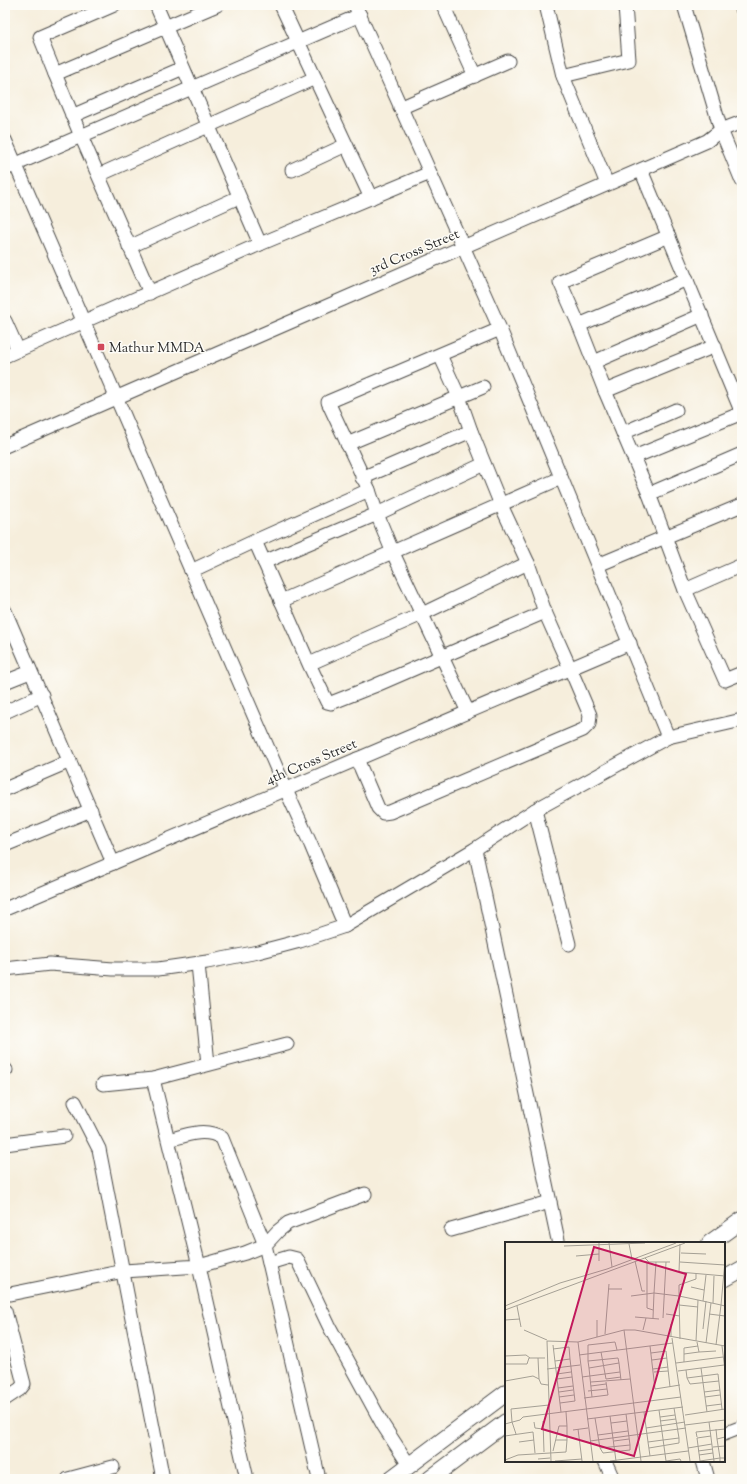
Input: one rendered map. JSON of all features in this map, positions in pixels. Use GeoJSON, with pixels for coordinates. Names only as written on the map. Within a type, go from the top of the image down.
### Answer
{"type":"FeatureCollection","features":[{"type":"Feature","properties":{"kind":"main road"},"geometry":{"type":"LineString","coordinates":[[711,1242],[742,1220]]}},
{"type":"Feature","properties":{"kind":"main road"},"geometry":{"type":"LineString","coordinates":[[725,1278],[742,1268]]}},
{"type":"Feature","properties":{"kind":"main road"},"geometry":{"type":"LineString","coordinates":[[390,1479],[505,1393]]}},
{"type":"Feature","properties":{"kind":"main road"},"geometry":{"type":"LineString","coordinates":[[435,1478],[505,1423]]}},
{"type":"Feature","properties":{"kind":"street"},"geometry":{"type":"LineString","coordinates":[[114,5],[40,37],[72,116],[150,294]]}},
{"type":"Feature","properties":{"kind":"street"},"geometry":{"type":"LineString","coordinates":[[156,5],[260,244]]}},
{"type":"Feature","properties":{"kind":"street"},"geometry":{"type":"LineString","coordinates":[[55,74],[217,5]]}},
{"type":"Feature","properties":{"kind":"street"},"geometry":{"type":"LineString","coordinates":[[281,5],[371,198]]}},
{"type":"Feature","properties":{"kind":"street"},"geometry":{"type":"LineString","coordinates":[[443,5],[475,76]]}},
{"type":"Feature","properties":{"kind":"street"},"geometry":{"type":"LineString","coordinates":[[546,5],[563,76],[607,184]]}},
{"type":"Feature","properties":{"kind":"street"},"geometry":{"type":"LineString","coordinates":[[563,76],[630,60],[625,5]]}},
{"type":"Feature","properties":{"kind":"street"},"geometry":{"type":"LineString","coordinates":[[684,5],[721,130],[742,181]]}},
{"type":"Feature","properties":{"kind":"street"},"geometry":{"type":"LineString","coordinates":[[10,167],[299,42],[358,10],[400,108],[464,247],[500,330],[668,737]]}},
{"type":"Feature","properties":{"kind":"street"},"geometry":{"type":"LineString","coordinates":[[400,108],[508,61]]}},
{"type":"Feature","properties":{"kind":"street"},"geometry":{"type":"LineString","coordinates":[[72,116],[183,68]]}},
{"type":"Feature","properties":{"kind":"street"},"geometry":{"type":"LineString","coordinates":[[98,176],[315,78]]}},
{"type":"Feature","properties":{"kind":"street","name":"3rd Cross Street"},"geometry":{"type":"LineString","coordinates":[[5,446],[707,141],[721,130],[742,122]]}},
{"type":"Feature","properties":{"kind":"street"},"geometry":{"type":"LineString","coordinates":[[5,140],[10,167],[83,322],[311,845],[344,926]]}},
{"type":"Feature","properties":{"kind":"street"},"geometry":{"type":"LineString","coordinates":[[292,170],[346,146]]}},
{"type":"Feature","properties":{"kind":"street"},"geometry":{"type":"LineString","coordinates":[[634,457],[742,413],[641,170]]}},
{"type":"Feature","properties":{"kind":"street"},"geometry":{"type":"LineString","coordinates":[[5,356],[150,294],[260,244],[430,173]]}},
{"type":"Feature","properties":{"kind":"street"},"geometry":{"type":"LineString","coordinates":[[129,246],[239,197]]}},
{"type":"Feature","properties":{"kind":"street"},"geometry":{"type":"LineString","coordinates":[[669,236],[560,282],[634,457],[685,590],[725,680],[742,673]]}},
{"type":"Feature","properties":{"kind":"street"},"geometry":{"type":"LineString","coordinates":[[579,325],[687,279]]}},
{"type":"Feature","properties":{"kind":"street"},"geometry":{"type":"LineString","coordinates":[[594,362],[702,316]]}},
{"type":"Feature","properties":{"kind":"street"},"geometry":{"type":"LineString","coordinates":[[5,321],[18,350]]}},
{"type":"Feature","properties":{"kind":"street"},"geometry":{"type":"LineString","coordinates":[[468,712],[393,553],[369,490],[362,478],[328,402],[500,330]]}},
{"type":"Feature","properties":{"kind":"street"},"geometry":{"type":"LineString","coordinates":[[605,391],[715,346]]}},
{"type":"Feature","properties":{"kind":"street"},"geometry":{"type":"LineString","coordinates":[[357,759],[378,808],[383,813],[390,812],[583,730],[589,724],[590,716],[545,612],[528,563],[501,505],[459,397],[440,355]]}},
{"type":"Feature","properties":{"kind":"street"},"geometry":{"type":"LineString","coordinates":[[347,444],[483,387]]}},
{"type":"Feature","properties":{"kind":"street"},"geometry":{"type":"LineString","coordinates":[[623,433],[676,410]]}},
{"type":"Feature","properties":{"kind":"street"},"geometry":{"type":"LineString","coordinates":[[362,478],[471,431]]}},
{"type":"Feature","properties":{"kind":"street"},"geometry":{"type":"LineString","coordinates":[[649,494],[742,454]]}},
{"type":"Feature","properties":{"kind":"street"},"geometry":{"type":"LineString","coordinates":[[264,562],[377,514],[484,464]]}},
{"type":"Feature","properties":{"kind":"street"},"geometry":{"type":"LineString","coordinates":[[281,601],[562,478]]}},
{"type":"Feature","properties":{"kind":"street"},"geometry":{"type":"LineString","coordinates":[[191,572],[255,541],[369,490]]}},
{"type":"Feature","properties":{"kind":"street"},"geometry":{"type":"LineString","coordinates":[[598,565],[742,505]]}},
{"type":"Feature","properties":{"kind":"street"},"geometry":{"type":"LineString","coordinates":[[255,541],[309,664],[327,702],[331,703],[545,612]]}},
{"type":"Feature","properties":{"kind":"street"},"geometry":{"type":"LineString","coordinates":[[309,664],[422,614],[528,563]]}},
{"type":"Feature","properties":{"kind":"street"},"geometry":{"type":"LineString","coordinates":[[685,590],[742,565]]}},
{"type":"Feature","properties":{"kind":"street"},"geometry":{"type":"LineString","coordinates":[[5,611],[113,863]]}},
{"type":"Feature","properties":{"kind":"street","name":"4th Cross Street"},"geometry":{"type":"LineString","coordinates":[[5,909],[630,642]]}},
{"type":"Feature","properties":{"kind":"street"},"geometry":{"type":"LineString","coordinates":[[5,682],[30,672]]}},
{"type":"Feature","properties":{"kind":"street"},"geometry":{"type":"LineString","coordinates":[[5,712],[42,695]]}},
{"type":"Feature","properties":{"kind":"street"},"geometry":{"type":"LineString","coordinates":[[5,969],[50,964],[112,970],[158,969],[198,964],[258,952],[300,941],[344,926],[475,849],[535,810],[668,737],[742,720]]}},
{"type":"Feature","properties":{"kind":"street"},"geometry":{"type":"LineString","coordinates":[[5,789],[70,761]]}},
{"type":"Feature","properties":{"kind":"street"},"geometry":{"type":"LineString","coordinates":[[5,845],[91,810]]}},
{"type":"Feature","properties":{"kind":"street"},"geometry":{"type":"LineString","coordinates":[[535,810],[569,944]]}},
{"type":"Feature","properties":{"kind":"street"},"geometry":{"type":"LineString","coordinates":[[475,849],[558,1240]]}},
{"type":"Feature","properties":{"kind":"street"},"geometry":{"type":"LineString","coordinates":[[198,964],[208,1064]]}},
{"type":"Feature","properties":{"kind":"street"},"geometry":{"type":"LineString","coordinates":[[103,1084],[139,1082],[153,1079],[287,1044]]}},
{"type":"Feature","properties":{"kind":"street"},"geometry":{"type":"LineString","coordinates":[[153,1079],[199,1266],[247,1479]]}},
{"type":"Feature","properties":{"kind":"street"},"geometry":{"type":"LineString","coordinates":[[75,1102],[99,1150],[124,1271],[163,1479]]}},
{"type":"Feature","properties":{"kind":"street"},"geometry":{"type":"LineString","coordinates":[[169,1140],[194,1133],[204,1132],[214,1133],[222,1138],[265,1245],[319,1479]]}},
{"type":"Feature","properties":{"kind":"street"},"geometry":{"type":"LineString","coordinates":[[5,1144],[64,1136]]}},
{"type":"Feature","properties":{"kind":"street"},"geometry":{"type":"LineString","coordinates":[[5,1296],[124,1271],[199,1266],[245,1253],[265,1245],[288,1223],[365,1194]]}},
{"type":"Feature","properties":{"kind":"street"},"geometry":{"type":"LineString","coordinates":[[451,1230],[550,1202]]}},
{"type":"Feature","properties":{"kind":"street"},"geometry":{"type":"LineString","coordinates":[[270,1263],[289,1257],[297,1259],[329,1326],[383,1425],[409,1465]]}},
{"type":"Feature","properties":{"kind":"street"},"geometry":{"type":"LineString","coordinates":[[5,1311],[24,1384],[20,1389],[5,1399]]}},
{"type":"Feature","properties":{"kind":"street"},"geometry":{"type":"LineString","coordinates":[[725,1434],[742,1427]]}},
{"type":"Feature","properties":{"kind":"street"},"geometry":{"type":"LineString","coordinates":[[605,1462],[613,1479]]}},
{"type":"Feature","properties":{"kind":"street"},"geometry":{"type":"LineString","coordinates":[[703,1462],[708,1479]]}},
{"type":"Feature","properties":{"kind":"street"},"geometry":{"type":"LineString","coordinates":[[68,1479],[113,1467]]}},
{"type":"Feature","properties":{"kind":"place","name":"Mathur MMDA"},"geometry":{"type":"Point","coordinates":[101,347]}}]}
